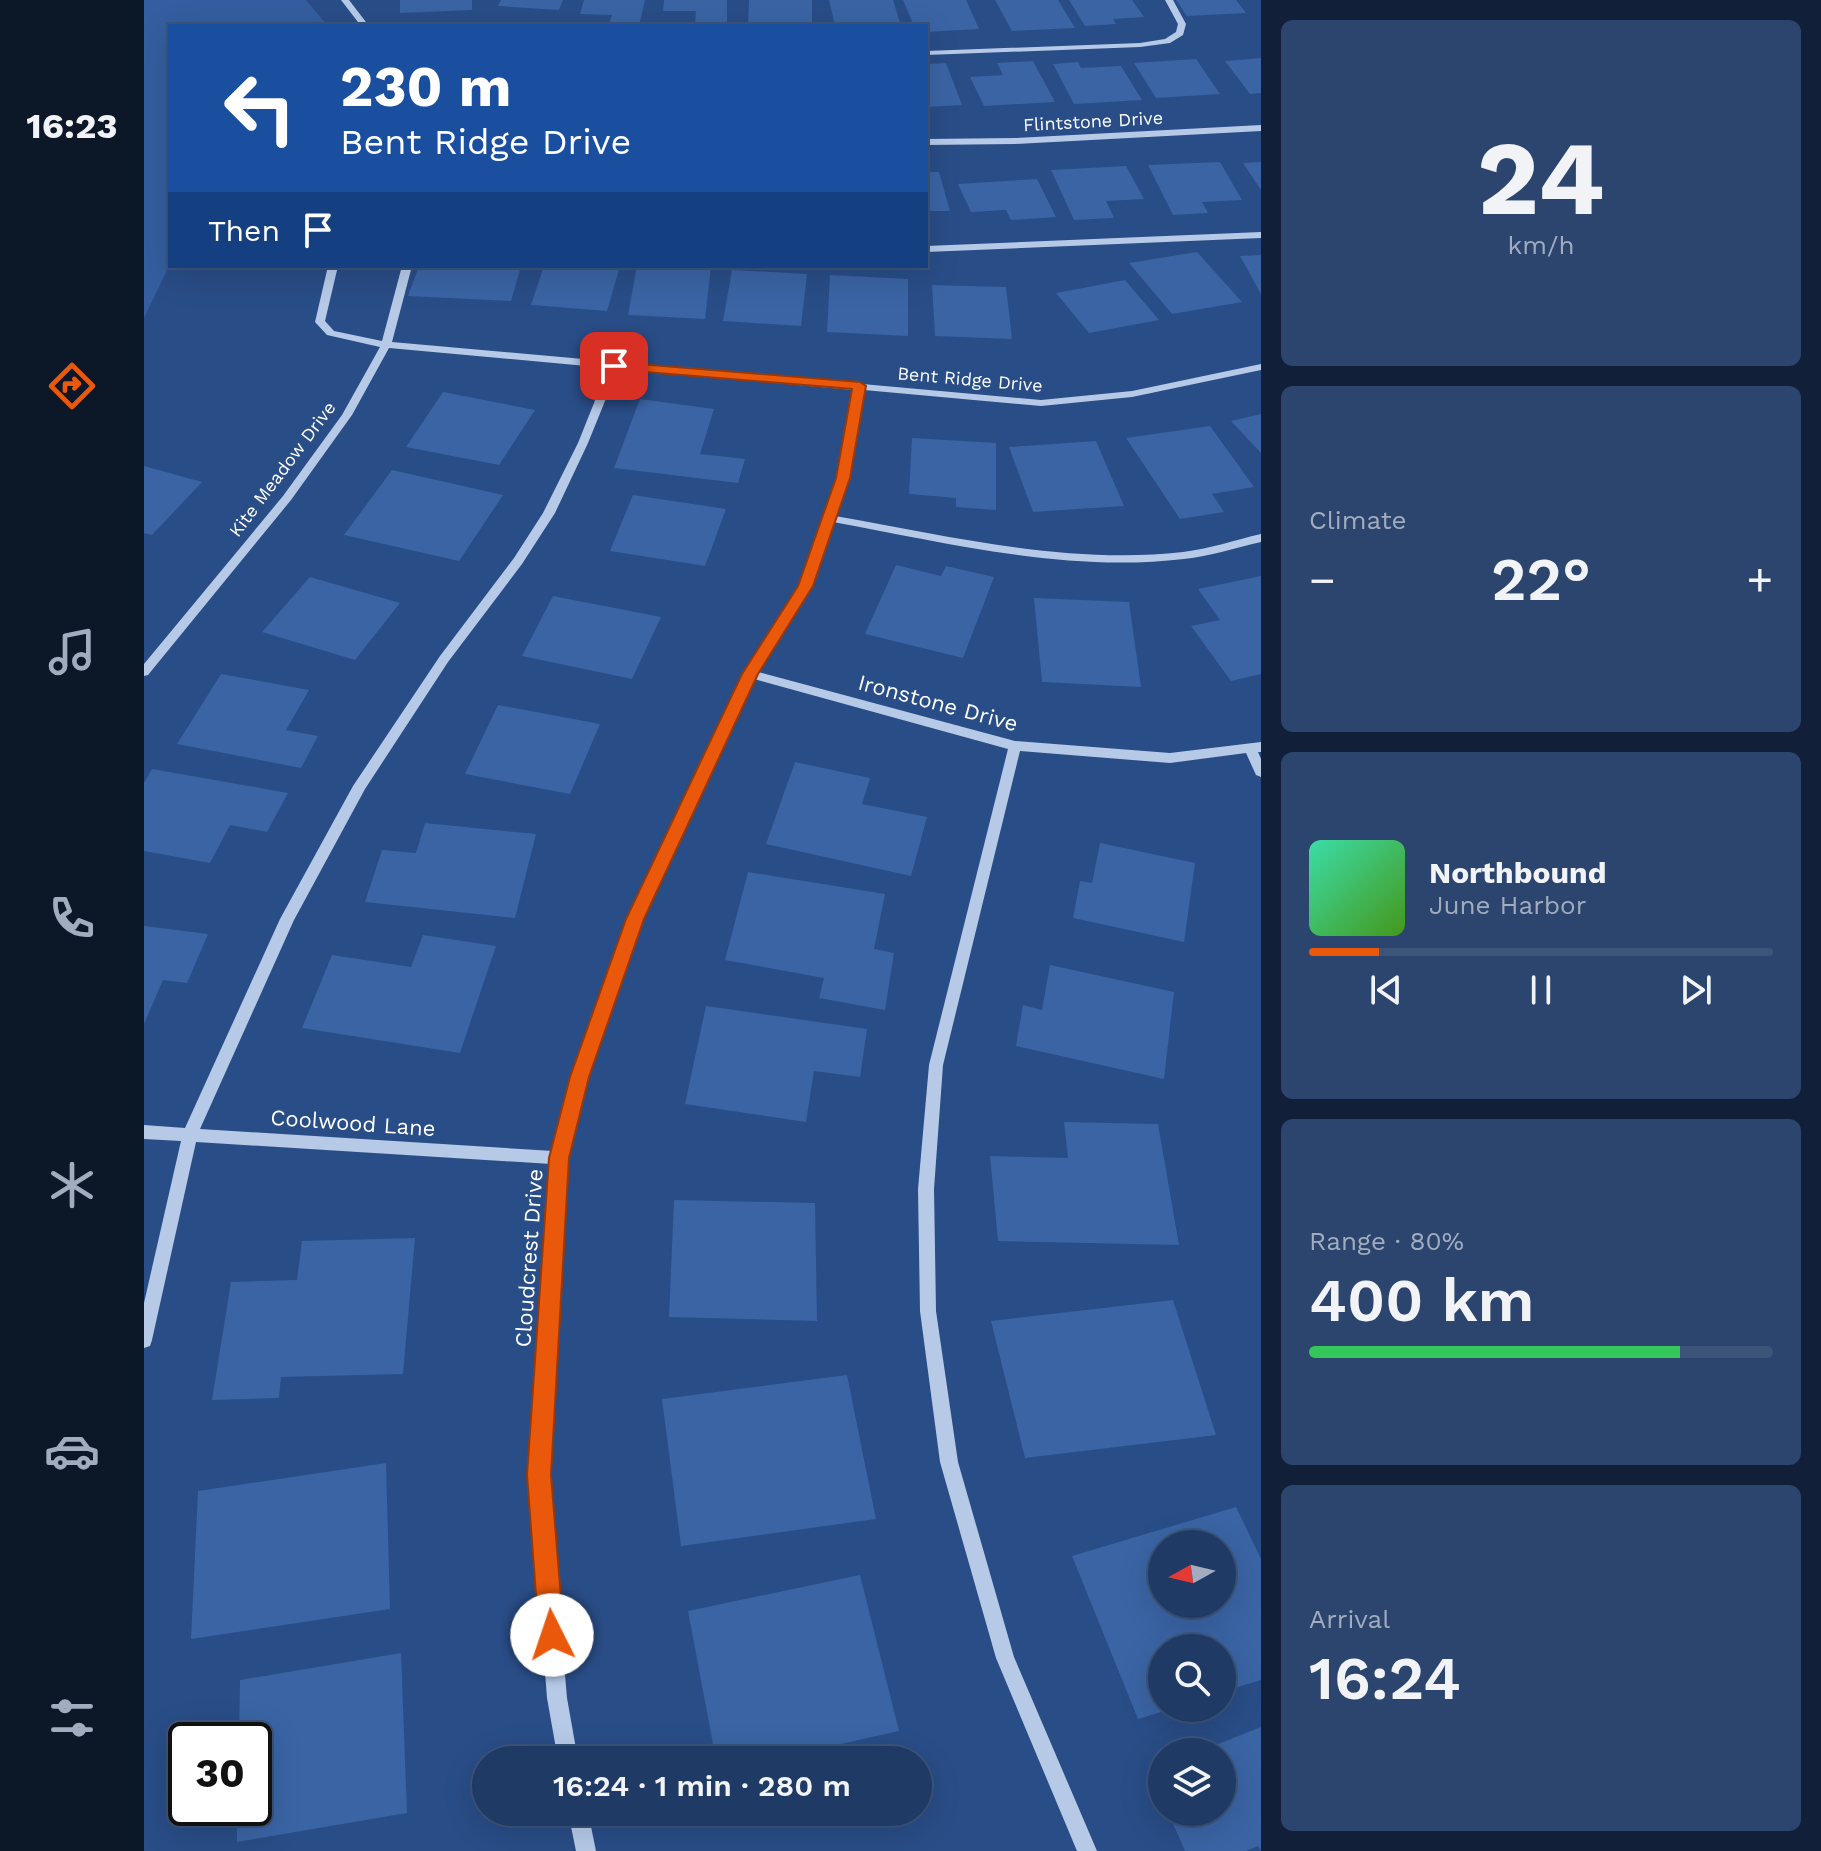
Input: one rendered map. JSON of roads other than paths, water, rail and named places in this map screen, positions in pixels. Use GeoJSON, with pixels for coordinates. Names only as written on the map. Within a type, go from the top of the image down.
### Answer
{"type":"FeatureCollection","features":[{"type":"Feature","properties":{"kind":"street"},"geometry":{"type":"LineString","coordinates":[[345,0],[363,24]]}},
{"type":"Feature","properties":{"kind":"street"},"geometry":{"type":"LineString","coordinates":[[928,53],[1167,41],[1180,33],[1182,24],[1169,0]]}},
{"type":"Feature","properties":{"kind":"street","name":"Flintstone Drive"},"geometry":{"type":"LineString","coordinates":[[928,142],[1015,141],[1261,128]]}},
{"type":"Feature","properties":{"kind":"street"},"geometry":{"type":"LineString","coordinates":[[928,249],[1261,235]]}},
{"type":"Feature","properties":{"kind":"street","name":"Bent Ridge Drive"},"geometry":{"type":"LineString","coordinates":[[333,268],[320,322],[331,333],[386,345],[1041,403],[1132,394],[1261,367]]}},
{"type":"Feature","properties":{"kind":"street","name":"Kite Meadow Drive"},"geometry":{"type":"LineString","coordinates":[[144,672],[287,498],[347,415],[386,345],[406,268]]}},
{"type":"Feature","properties":{"kind":"street"},"geometry":{"type":"LineString","coordinates":[[144,1340],[190,1135],[287,919],[353,800],[444,659],[518,561],[549,513],[583,443],[614,366]]}},
{"type":"Feature","properties":{"kind":"street","name":"Cloudcrest Drive"},"geometry":{"type":"LineString","coordinates":[[566,1746],[557,1698],[539,1475],[559,1158],[580,1077],[635,919],[750,674],[805,586],[843,478],[860,386]]}},
{"type":"Feature","properties":{"kind":"street"},"geometry":{"type":"LineString","coordinates":[[828,518],[1023,550],[1095,558],[1179,556],[1261,538]]}},
{"type":"Feature","properties":{"kind":"street","name":"Ironstone Drive"},"geometry":{"type":"LineString","coordinates":[[750,674],[1015,746],[1170,758],[1256,748]]}},
{"type":"Feature","properties":{"kind":"street"},"geometry":{"type":"LineString","coordinates":[[1015,746],[936,1065],[926,1189],[928,1311],[949,1462],[1005,1658],[1087,1851]]}},
{"type":"Feature","properties":{"kind":"street"},"geometry":{"type":"LineString","coordinates":[[1256,748],[1261,772]]}},
{"type":"Feature","properties":{"kind":"street","name":"Coolwood Lane"},"geometry":{"type":"LineString","coordinates":[[144,1132],[559,1158]]}},
{"type":"Feature","properties":{"kind":"street"},"geometry":{"type":"LineString","coordinates":[[581,1826],[586,1851]]}}]}
